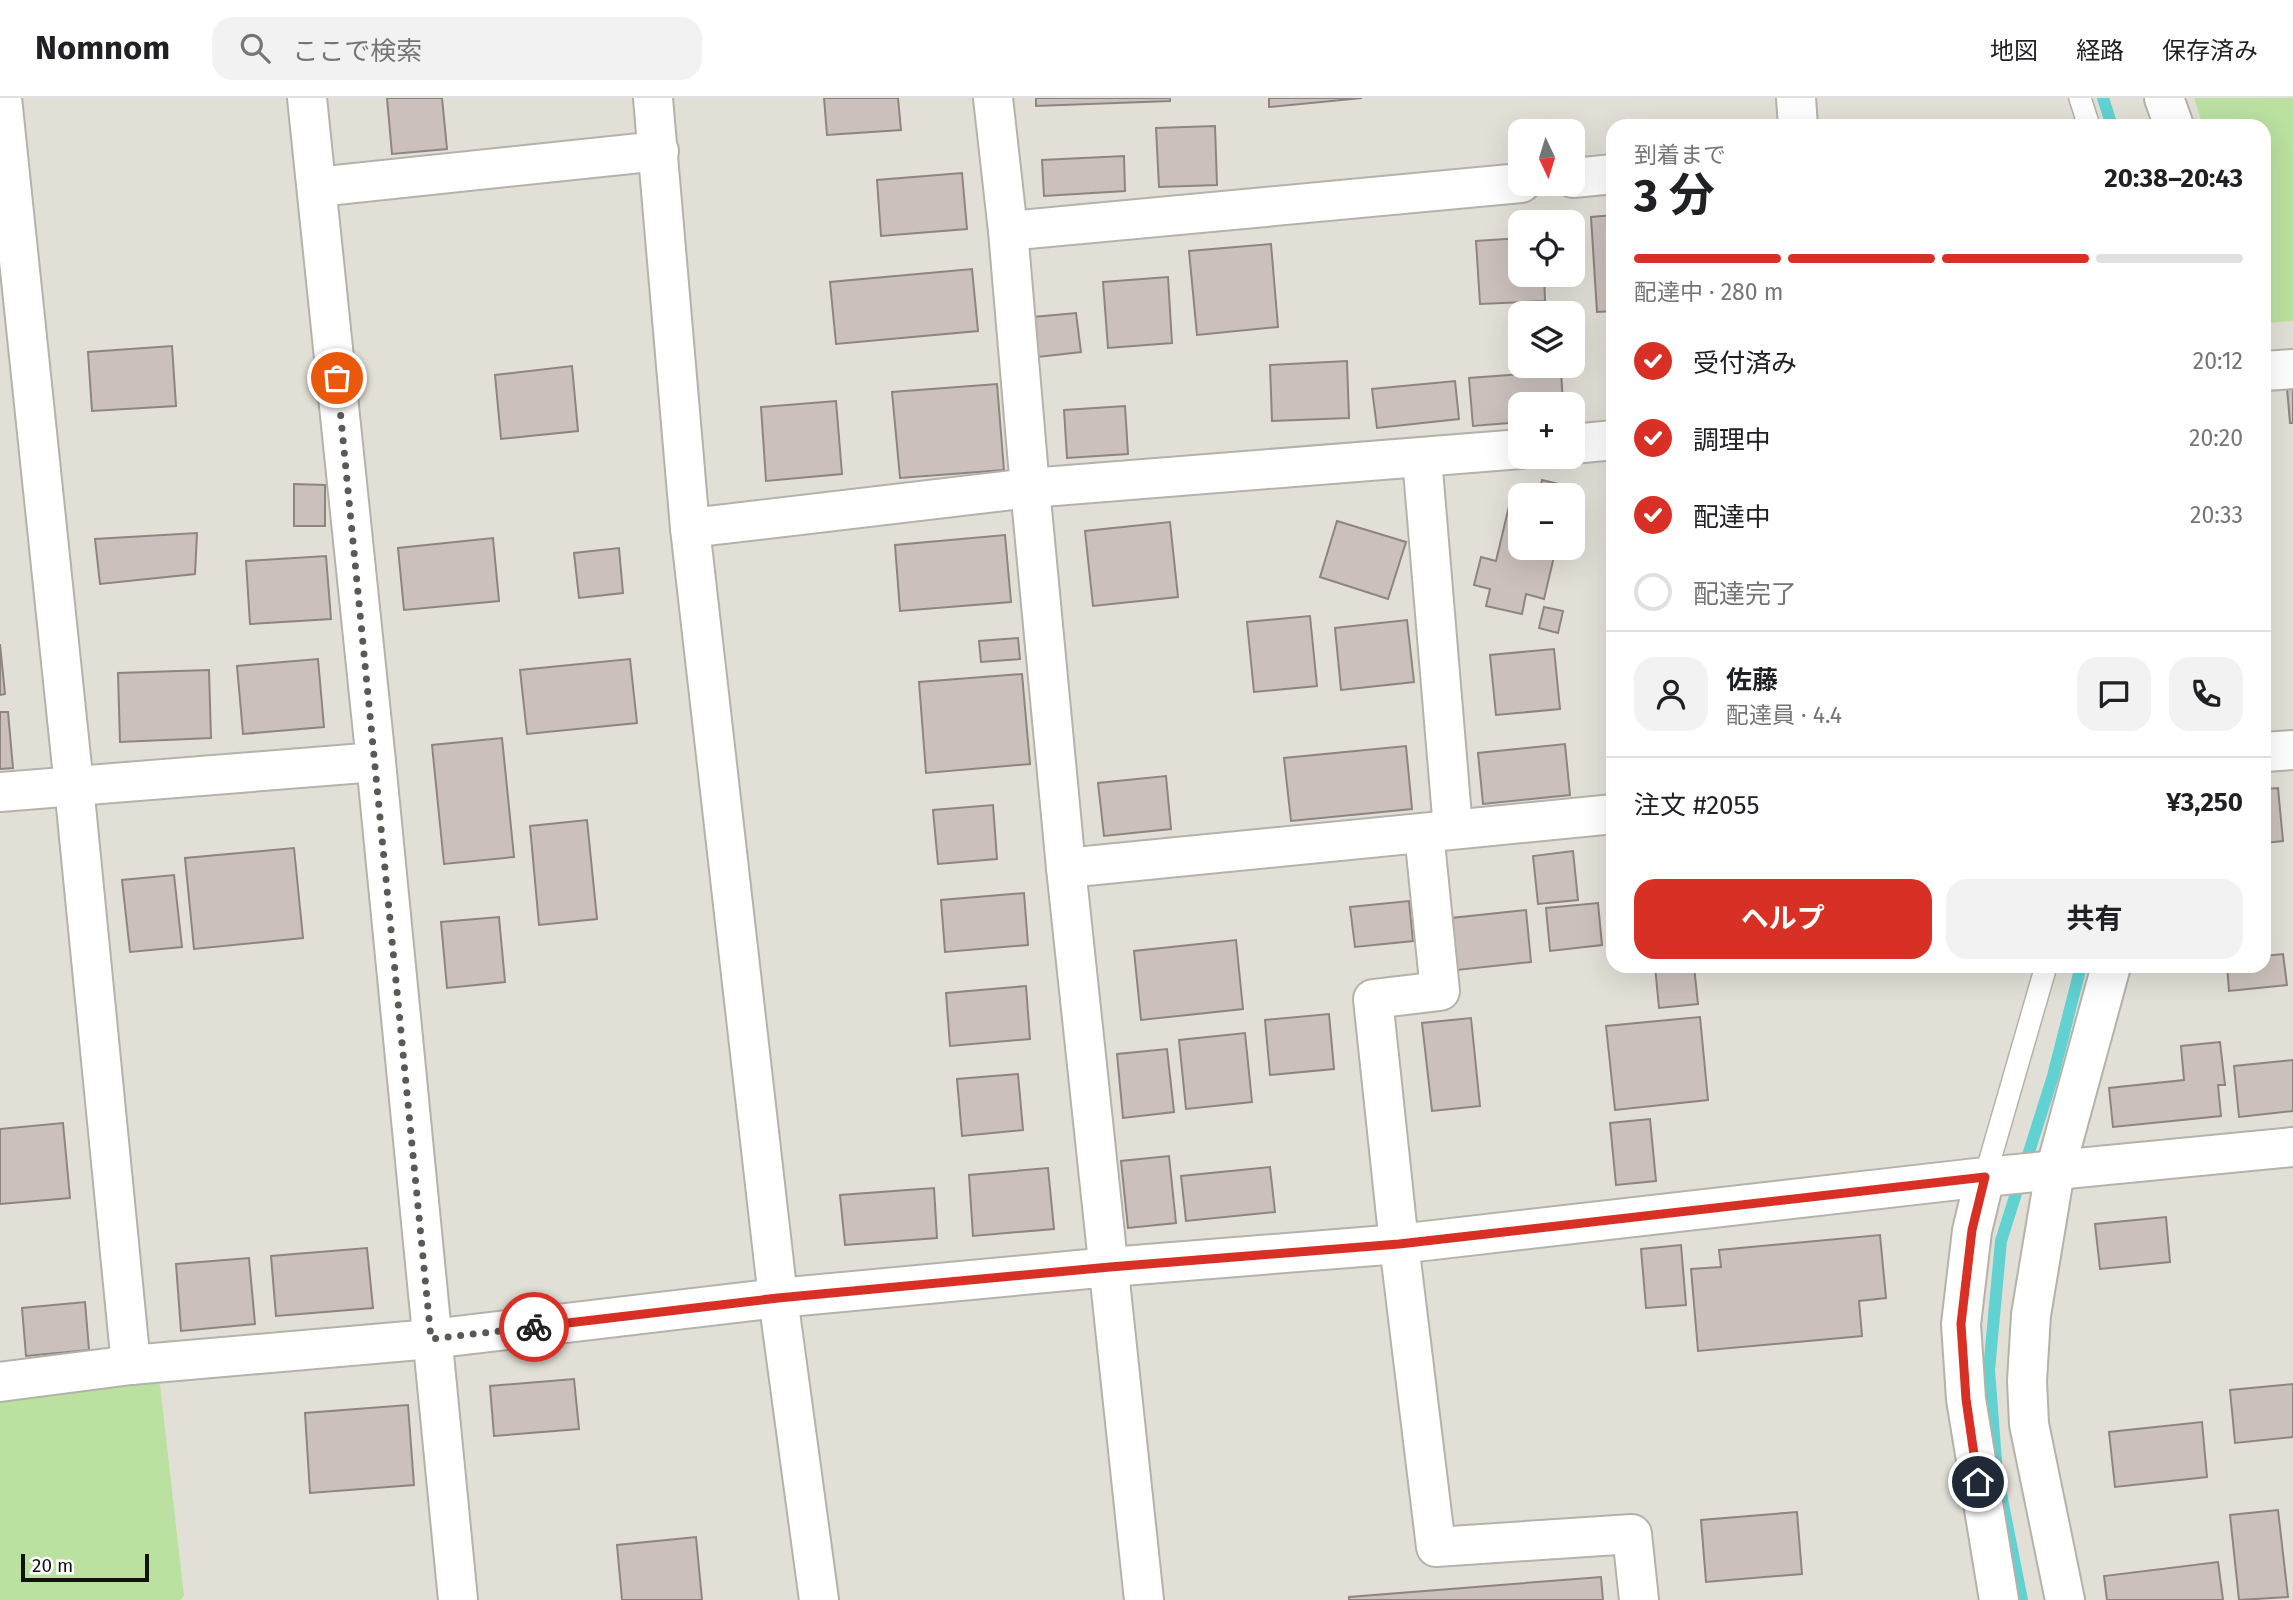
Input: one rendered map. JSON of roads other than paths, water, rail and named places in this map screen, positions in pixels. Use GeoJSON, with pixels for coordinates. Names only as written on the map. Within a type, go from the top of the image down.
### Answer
{"type":"FeatureCollection","features":[{"type":"Feature","properties":{"kind":"street"},"geometry":{"type":"LineString","coordinates":[[2,98],[131,1365]]}},
{"type":"Feature","properties":{"kind":"street"},"geometry":{"type":"LineString","coordinates":[[307,98],[376,762],[458,1600]]}},
{"type":"Feature","properties":{"kind":"street"},"geometry":{"type":"LineString","coordinates":[[653,98],[690,528],[778,1298],[819,1600]]}},
{"type":"Feature","properties":{"kind":"street"},"geometry":{"type":"LineString","coordinates":[[993,98],[1008,231],[1066,868],[1144,1600]]}},
{"type":"Feature","properties":{"kind":"street"},"geometry":{"type":"LineString","coordinates":[[1796,98],[1798,119]]}},
{"type":"Feature","properties":{"kind":"street"},"geometry":{"type":"LineString","coordinates":[[2164,98],[2172,119]]}},
{"type":"Feature","properties":{"kind":"street"},"geometry":{"type":"LineString","coordinates":[[317,187],[659,150]]}},
{"type":"Feature","properties":{"kind":"street"},"geometry":{"type":"LineString","coordinates":[[1586,177],[1606,175]]}},
{"type":"Feature","properties":{"kind":"street"},"geometry":{"type":"LineString","coordinates":[[1008,231],[1508,184]]}},
{"type":"Feature","properties":{"kind":"street"},"geometry":{"type":"LineString","coordinates":[[2271,371],[2293,369]]}},
{"type":"Feature","properties":{"kind":"street"},"geometry":{"type":"LineString","coordinates":[[1585,443],[1606,441]]}},
{"type":"Feature","properties":{"kind":"street"},"geometry":{"type":"LineString","coordinates":[[690,528],[1030,488],[1508,450]]}},
{"type":"Feature","properties":{"kind":"street"},"geometry":{"type":"LineString","coordinates":[[1422,458],[1439,831],[1440,991],[1373,999],[1399,1244],[1436,1547],[1632,1534],[1639,1600]]}},
{"type":"Feature","properties":{"kind":"street"},"geometry":{"type":"LineString","coordinates":[[2271,752],[2293,750]]}},
{"type":"Feature","properties":{"kind":"street"},"geometry":{"type":"LineString","coordinates":[[0,792],[376,762]]}},
{"type":"Feature","properties":{"kind":"street"},"geometry":{"type":"LineString","coordinates":[[1066,868],[1606,815]]}},
{"type":"Feature","properties":{"kind":"street"},"geometry":{"type":"LineString","coordinates":[[2065,1600],[2029,1424],[2027,1381],[2031,1315],[2055,1171],[2109,973]]}},
{"type":"Feature","properties":{"kind":"street"},"geometry":{"type":"LineString","coordinates":[[0,1382],[131,1365],[431,1339],[778,1298],[1110,1267],[1399,1244],[1985,1177],[2293,1147]]}},
{"type":"Feature","properties":{"kind":"street"},"geometry":{"type":"LineString","coordinates":[[1985,1177],[1972,1230],[1961,1324],[1966,1399],[1999,1600]]}},
{"type":"Feature","properties":{"kind":"lane"},"geometry":{"type":"LineString","coordinates":[[2080,98],[2087,119]]}},
{"type":"Feature","properties":{"kind":"lane"},"geometry":{"type":"LineString","coordinates":[[1985,1177],[2044,973]]}},
{"type":"Feature","properties":{"kind":"waterway"},"geometry":{"type":"LineString","coordinates":[[2103,98],[2110,119]]}},
{"type":"Feature","properties":{"kind":"waterway"},"geometry":{"type":"LineString","coordinates":[[2022,1600],[1997,1474],[1989,1370],[2001,1241],[2053,1076],[2079,973]]}}]}
